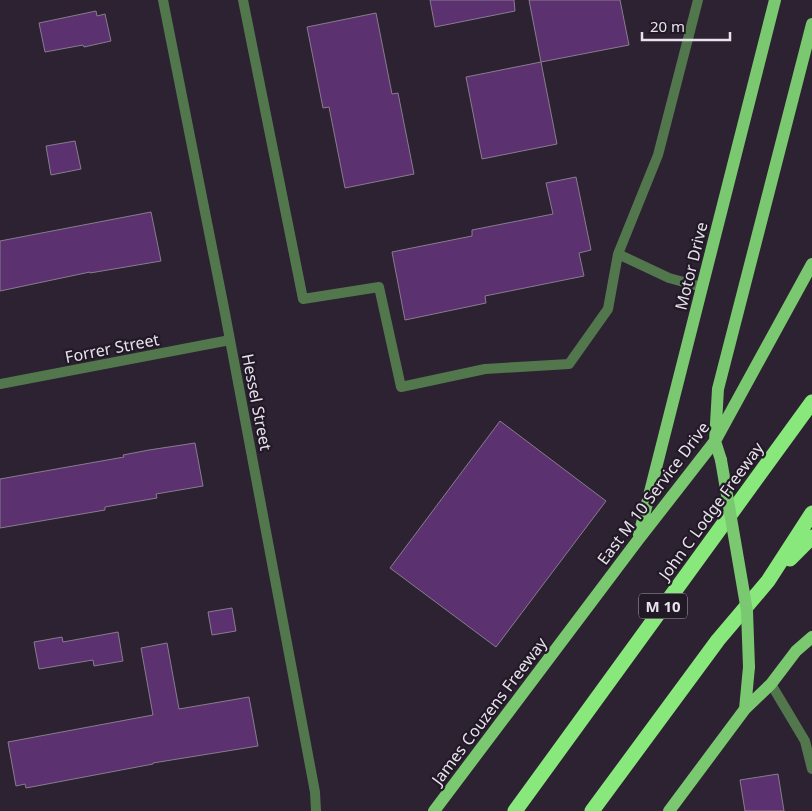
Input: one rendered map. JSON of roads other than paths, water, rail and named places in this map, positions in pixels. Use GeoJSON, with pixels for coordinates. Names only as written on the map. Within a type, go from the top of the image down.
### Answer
{"type":"FeatureCollection","features":[{"type":"Feature","properties":{"kind":"highway","name":"John C Lodge Freeway"},"geometry":{"type":"LineString","coordinates":[[515,811],[812,402]]}},
{"type":"Feature","properties":{"kind":"highway"},"geometry":{"type":"LineString","coordinates":[[768,581],[812,513]]}},
{"type":"Feature","properties":{"kind":"highway"},"geometry":{"type":"LineString","coordinates":[[592,811],[718,640],[768,581],[812,537]]}},
{"type":"Feature","properties":{"kind":"main road","name":"Motor Drive"},"geometry":{"type":"LineString","coordinates":[[638,540],[775,0]]}},
{"type":"Feature","properties":{"kind":"main road"},"geometry":{"type":"LineString","coordinates":[[745,708],[749,666],[747,611],[721,460],[715,440],[718,389],[812,24]]}},
{"type":"Feature","properties":{"kind":"main road","name":"East M 10 Service Drive"},"geometry":{"type":"LineString","coordinates":[[570,631],[715,440],[812,264]]}},
{"type":"Feature","properties":{"kind":"main road","name":"James Couzens Freeway"},"geometry":{"type":"LineString","coordinates":[[434,811],[570,631]]}},
{"type":"Feature","properties":{"kind":"main road"},"geometry":{"type":"LineString","coordinates":[[669,811],[745,708],[771,684],[796,652],[812,637]]}},
{"type":"Feature","properties":{"kind":"street","name":"Hessel Street"},"geometry":{"type":"LineString","coordinates":[[163,0],[230,340],[315,792],[316,811]]}},
{"type":"Feature","properties":{"kind":"street"},"geometry":{"type":"LineString","coordinates":[[243,0],[303,299],[379,288],[401,387],[485,369],[569,364],[608,309],[618,254],[658,155],[698,0]]}},
{"type":"Feature","properties":{"kind":"street"},"geometry":{"type":"LineString","coordinates":[[618,254],[669,278],[702,288]]}},
{"type":"Feature","properties":{"kind":"street","name":"Forrer Street"},"geometry":{"type":"LineString","coordinates":[[0,384],[230,340]]}},
{"type":"Feature","properties":{"kind":"street"},"geometry":{"type":"LineString","coordinates":[[771,684],[805,742],[812,769]]}}]}
